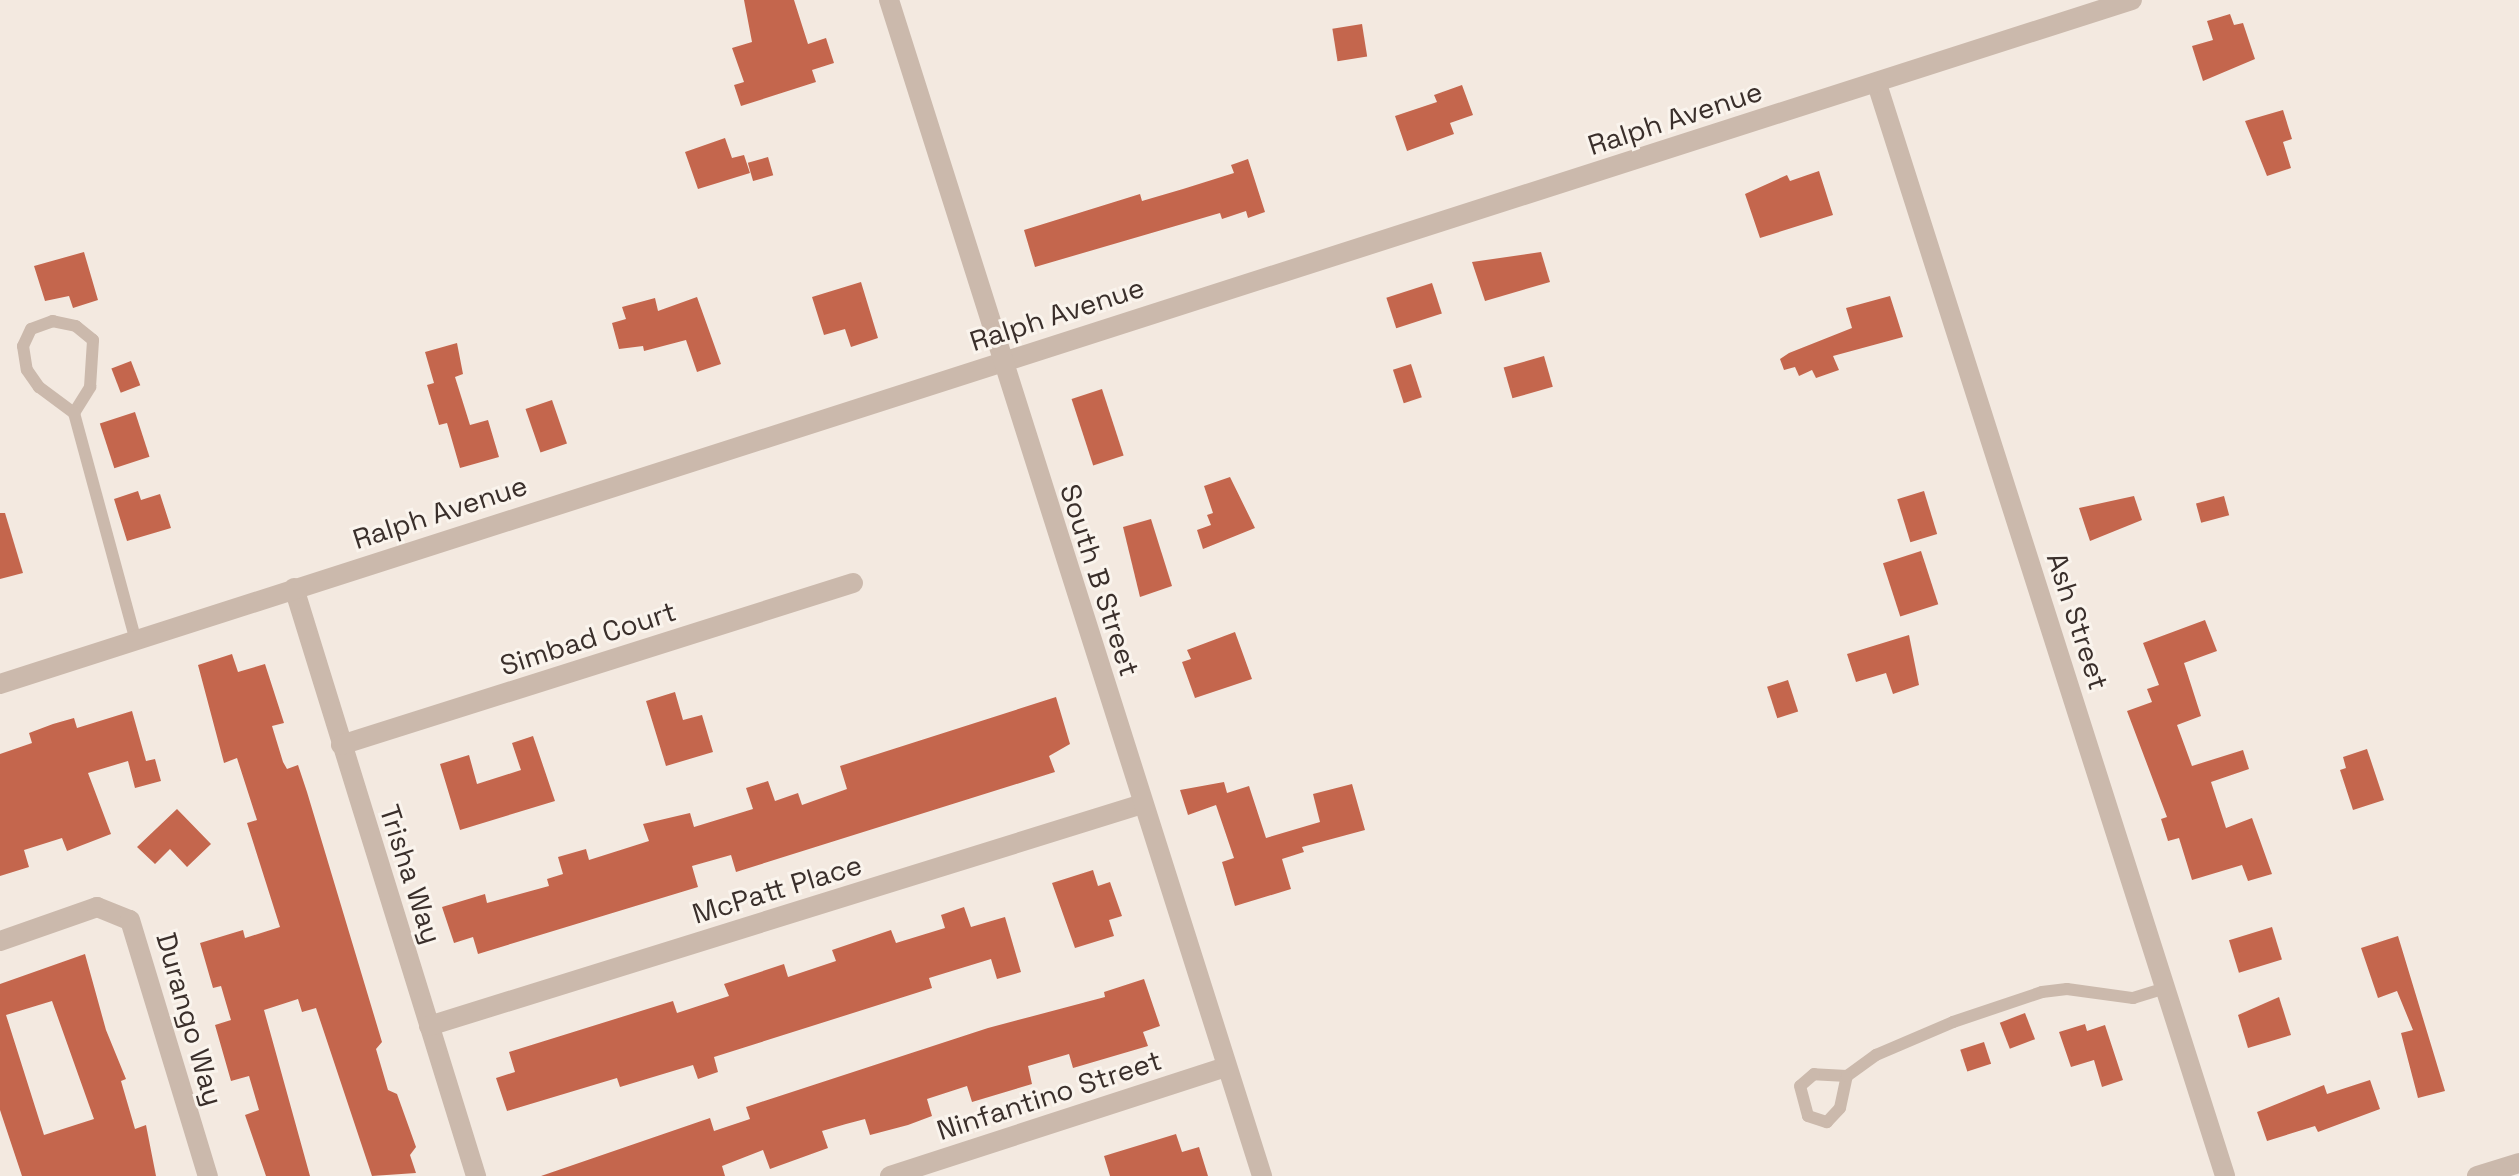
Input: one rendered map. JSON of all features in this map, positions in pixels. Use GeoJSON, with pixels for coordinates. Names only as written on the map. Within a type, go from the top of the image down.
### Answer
{"type":"FeatureCollection","features":[{"type":"Feature","properties":{"kind":"street","name":"South B Street"},"geometry":{"type":"LineString","coordinates":[[889,0],[1262,1176]]}},
{"type":"Feature","properties":{"kind":"street","name":"Ralph Avenue"},"geometry":{"type":"LineString","coordinates":[[0,684],[2132,0]]}},
{"type":"Feature","properties":{"kind":"street","name":"Ash Street"},"geometry":{"type":"LineString","coordinates":[[1877,84],[2225,1176]]}},
{"type":"Feature","properties":{"kind":"street","name":"Simbad Court"},"geometry":{"type":"LineString","coordinates":[[341,745],[853,583]]}},
{"type":"Feature","properties":{"kind":"street","name":"Trisha Way"},"geometry":{"type":"LineString","coordinates":[[294,588],[476,1176]]}},
{"type":"Feature","properties":{"kind":"street","name":"McPatt Place"},"geometry":{"type":"LineString","coordinates":[[429,1026],[1142,804]]}},
{"type":"Feature","properties":{"kind":"street","name":"Durango Way"},"geometry":{"type":"LineString","coordinates":[[0,941],[97,907],[130,920],[208,1176]]}},
{"type":"Feature","properties":{"kind":"street","name":"Ninfantino Street"},"geometry":{"type":"LineString","coordinates":[[890,1176],[1226,1067]]}},
{"type":"Feature","properties":{"kind":"street"},"geometry":{"type":"LineString","coordinates":[[2477,1176],[2519,1163]]}},
{"type":"Feature","properties":{"kind":"lane"},"geometry":{"type":"LineString","coordinates":[[74,413],[90,387],[93,340],[76,326],[53,321],[31,329],[23,346],[27,370],[39,387],[74,413],[136,641]]}},
{"type":"Feature","properties":{"kind":"lane"},"geometry":{"type":"LineString","coordinates":[[1847,1076],[1840,1108],[1827,1122],[1808,1116],[1800,1086],[1814,1074],[1847,1076],[1876,1055],[1953,1022],[2042,992],[2067,989],[2133,998],[2165,988]]}},
{"type":"Feature","properties":{"kind":"building"},"geometry":{"type":"Polygon","coordinates":[[[744,0],[794,0],[808,44],[826,38],[834,63],[812,70],[816,82],[741,106],[734,85],[744,82],[732,48],[752,42],[744,0]]]}},
{"type":"Feature","properties":{"kind":"building"},"geometry":{"type":"Polygon","coordinates":[[[2230,14],[2234,25],[2243,23],[2255,59],[2203,81],[2192,46],[2213,40],[2207,21],[2230,14]]]}},
{"type":"Feature","properties":{"kind":"building"},"geometry":{"type":"Polygon","coordinates":[[[1362,24],[1367,57],[1338,61],[1332,29],[1362,24]]]}},
{"type":"Feature","properties":{"kind":"building"},"geometry":{"type":"Polygon","coordinates":[[[1462,85],[1473,115],[1450,123],[1454,134],[1407,151],[1395,116],[1437,102],[1434,95],[1462,85]]]}},
{"type":"Feature","properties":{"kind":"building"},"geometry":{"type":"Polygon","coordinates":[[[2283,110],[2292,139],[2283,142],[2291,168],[2267,176],[2245,121],[2283,110]]]}},
{"type":"Feature","properties":{"kind":"building"},"geometry":{"type":"Polygon","coordinates":[[[725,138],[732,158],[744,155],[750,173],[698,189],[685,152],[725,138]]]}},
{"type":"Feature","properties":{"kind":"building"},"geometry":{"type":"Polygon","coordinates":[[[768,157],[773,175],[753,181],[748,163],[768,157]]]}},
{"type":"Feature","properties":{"kind":"building"},"geometry":{"type":"Polygon","coordinates":[[[1248,159],[1265,212],[1248,218],[1246,211],[1222,219],[1220,213],[1035,267],[1024,230],[1140,194],[1142,201],[1234,173],[1231,165],[1248,159]]]}},
{"type":"Feature","properties":{"kind":"building"},"geometry":{"type":"Polygon","coordinates":[[[1819,171],[1833,215],[1760,238],[1745,194],[1787,175],[1790,181],[1819,171]]]}},
{"type":"Feature","properties":{"kind":"building"},"geometry":{"type":"Polygon","coordinates":[[[84,252],[98,300],[73,308],[69,296],[45,301],[34,266],[84,252]]]}},
{"type":"Feature","properties":{"kind":"building"},"geometry":{"type":"Polygon","coordinates":[[[1541,252],[1550,282],[1485,301],[1472,262],[1541,252]]]}},
{"type":"Feature","properties":{"kind":"building"},"geometry":{"type":"Polygon","coordinates":[[[861,282],[878,338],[851,347],[845,329],[824,335],[812,297],[861,282]]]}},
{"type":"Feature","properties":{"kind":"building"},"geometry":{"type":"Polygon","coordinates":[[[1432,283],[1442,313],[1396,328],[1386,298],[1432,283]]]}},
{"type":"Feature","properties":{"kind":"building"},"geometry":{"type":"Polygon","coordinates":[[[1890,296],[1903,337],[1833,356],[1839,370],[1816,378],[1812,370],[1799,376],[1795,367],[1784,370],[1780,359],[1789,353],[1852,328],[1846,308],[1890,296]]]}},
{"type":"Feature","properties":{"kind":"building"},"geometry":{"type":"Polygon","coordinates":[[[697,297],[721,364],[697,372],[686,340],[644,351],[643,346],[619,349],[612,323],[626,319],[622,307],[655,298],[658,311],[697,297]]]}},
{"type":"Feature","properties":{"kind":"building"},"geometry":{"type":"Polygon","coordinates":[[[457,343],[463,374],[455,377],[470,425],[488,420],[499,457],[460,468],[447,423],[439,425],[427,385],[434,383],[425,352],[457,343]]]}},
{"type":"Feature","properties":{"kind":"building"},"geometry":{"type":"Polygon","coordinates":[[[1544,356],[1553,387],[1512,398],[1504,368],[1544,356]]]}},
{"type":"Feature","properties":{"kind":"building"},"geometry":{"type":"Polygon","coordinates":[[[131,361],[140,385],[121,393],[111,369],[131,361]]]}},
{"type":"Feature","properties":{"kind":"building"},"geometry":{"type":"Polygon","coordinates":[[[1411,364],[1422,397],[1404,403],[1393,370],[1411,364]]]}},
{"type":"Feature","properties":{"kind":"building"},"geometry":{"type":"Polygon","coordinates":[[[1102,389],[1124,456],[1093,465],[1072,399],[1102,389]]]}},
{"type":"Feature","properties":{"kind":"building"},"geometry":{"type":"Polygon","coordinates":[[[552,400],[567,443],[541,453],[526,409],[552,400]]]}},
{"type":"Feature","properties":{"kind":"building"},"geometry":{"type":"Polygon","coordinates":[[[135,412],[150,457],[114,468],[100,423],[135,412]]]}},
{"type":"Feature","properties":{"kind":"building"},"geometry":{"type":"Polygon","coordinates":[[[1230,477],[1255,528],[1203,549],[1197,530],[1211,525],[1207,515],[1213,513],[1204,486],[1230,477]]]}},
{"type":"Feature","properties":{"kind":"building"},"geometry":{"type":"Polygon","coordinates":[[[138,491],[141,500],[160,494],[171,528],[127,541],[114,499],[138,491]]]}},
{"type":"Feature","properties":{"kind":"building"},"geometry":{"type":"Polygon","coordinates":[[[1924,491],[1937,534],[1910,542],[1897,499],[1924,491]]]}},
{"type":"Feature","properties":{"kind":"building"},"geometry":{"type":"Polygon","coordinates":[[[2134,496],[2142,520],[2090,541],[2079,508],[2134,496]]]}},
{"type":"Feature","properties":{"kind":"building"},"geometry":{"type":"Polygon","coordinates":[[[2224,496],[2229,515],[2201,523],[2196,504],[2224,496]]]}},
{"type":"Feature","properties":{"kind":"building"},"geometry":{"type":"Polygon","coordinates":[[[0,513],[5,513],[23,573],[0,579],[0,513]]]}},
{"type":"Feature","properties":{"kind":"building"},"geometry":{"type":"Polygon","coordinates":[[[1151,519],[1172,586],[1140,597],[1123,527],[1151,519]]]}},
{"type":"Feature","properties":{"kind":"building"},"geometry":{"type":"Polygon","coordinates":[[[1921,551],[1938,604],[1900,617],[1883,563],[1921,551]]]}},
{"type":"Feature","properties":{"kind":"building"},"geometry":{"type":"Polygon","coordinates":[[[2205,620],[2217,651],[2184,663],[2201,716],[2177,725],[2192,766],[2243,750],[2249,769],[2211,782],[2226,828],[2252,818],[2272,874],[2248,881],[2242,865],[2192,880],[2179,838],[2168,841],[2161,819],[2167,817],[2127,711],[2152,702],[2147,689],[2159,685],[2143,643],[2205,620]]]}},
{"type":"Feature","properties":{"kind":"building"},"geometry":{"type":"Polygon","coordinates":[[[1235,632],[1252,679],[1195,698],[1182,662],[1191,659],[1187,650],[1235,632]]]}},
{"type":"Feature","properties":{"kind":"building"},"geometry":{"type":"Polygon","coordinates":[[[1909,635],[1919,685],[1893,694],[1886,673],[1856,682],[1847,654],[1909,635]]]}},
{"type":"Feature","properties":{"kind":"building"},"geometry":{"type":"Polygon","coordinates":[[[232,654],[238,672],[265,664],[284,723],[272,726],[283,762],[287,769],[298,765],[307,792],[382,1042],[376,1049],[388,1090],[397,1094],[416,1147],[410,1155],[416,1173],[372,1176],[316,1008],[302,1012],[298,999],[264,1010],[310,1176],[266,1176],[245,1115],[259,1110],[249,1076],[231,1081],[215,1025],[231,1020],[221,986],[213,988],[200,943],[243,930],[245,938],[280,927],[247,823],[257,820],[237,758],[224,763],[198,665],[232,654]]]}},
{"type":"Feature","properties":{"kind":"building"},"geometry":{"type":"Polygon","coordinates":[[[1788,680],[1798,711],[1777,718],[1767,687],[1788,680]]]}},
{"type":"Feature","properties":{"kind":"building"},"geometry":{"type":"Polygon","coordinates":[[[675,692],[683,720],[702,715],[713,752],[666,766],[646,701],[675,692]]]}},
{"type":"Feature","properties":{"kind":"building"},"geometry":{"type":"Polygon","coordinates":[[[1056,697],[1070,744],[1049,756],[1055,772],[736,872],[731,855],[692,866],[698,887],[478,954],[473,937],[454,943],[442,907],[485,894],[487,903],[549,886],[547,879],[563,874],[558,857],[586,849],[589,860],[649,841],[643,824],[690,813],[694,827],[753,809],[746,788],[768,781],[775,801],[798,793],[802,805],[847,789],[840,766],[1056,697]]]}},
{"type":"Feature","properties":{"kind":"building"},"geometry":{"type":"Polygon","coordinates":[[[132,711],[146,761],[155,759],[161,781],[135,788],[128,761],[88,773],[111,834],[67,851],[62,838],[24,850],[29,867],[0,876],[0,754],[32,743],[29,733],[53,724],[74,718],[77,728],[132,711]]]}},
{"type":"Feature","properties":{"kind":"building"},"geometry":{"type":"Polygon","coordinates":[[[533,736],[555,801],[460,830],[440,764],[469,755],[477,784],[521,770],[512,743],[533,736]]]}},
{"type":"Feature","properties":{"kind":"building"},"geometry":{"type":"Polygon","coordinates":[[[2367,749],[2384,800],[2353,810],[2340,770],[2346,768],[2343,757],[2367,749]]]}},
{"type":"Feature","properties":{"kind":"building"},"geometry":{"type":"Polygon","coordinates":[[[1224,782],[1227,793],[1249,786],[1266,838],[1320,822],[1313,794],[1352,784],[1365,830],[1302,847],[1304,852],[1282,859],[1291,889],[1235,906],[1222,862],[1234,858],[1216,805],[1188,815],[1180,790],[1224,782]]]}},
{"type":"Feature","properties":{"kind":"building"},"geometry":{"type":"Polygon","coordinates":[[[177,809],[211,844],[187,867],[170,849],[155,864],[137,847],[177,809]]]}},
{"type":"Feature","properties":{"kind":"building"},"geometry":{"type":"Polygon","coordinates":[[[1093,870],[1098,886],[1110,882],[1122,916],[1109,920],[1114,936],[1075,948],[1052,883],[1093,870]]]}},
{"type":"Feature","properties":{"kind":"building"},"geometry":{"type":"Polygon","coordinates":[[[964,907],[971,927],[1005,917],[1021,972],[997,979],[991,959],[929,978],[932,988],[714,1057],[718,1072],[698,1079],[693,1065],[620,1087],[617,1078],[507,1111],[496,1078],[515,1072],[509,1052],[673,1001],[677,1013],[729,996],[724,984],[784,964],[788,977],[836,961],[832,950],[891,930],[896,943],[945,928],[941,915],[964,907]]]}},
{"type":"Feature","properties":{"kind":"building"},"geometry":{"type":"Polygon","coordinates":[[[2272,927],[2282,960],[2239,973],[2229,940],[2272,927]]]}},
{"type":"Feature","properties":{"kind":"building"},"geometry":{"type":"Polygon","coordinates":[[[2398,936],[2445,1091],[2418,1098],[2401,1033],[2413,1030],[2397,991],[2378,998],[2361,948],[2398,936]]]}},
{"type":"Feature","properties":{"kind":"building"},"geometry":{"type":"Polygon","coordinates":[[[85,954],[106,1030],[126,1079],[121,1081],[135,1129],[146,1125],[156,1176],[22,1176],[0,1110],[0,984],[85,954]],[[52,1001],[6,1015],[44,1135],[94,1119],[52,1001]]]}},
{"type":"Feature","properties":{"kind":"building"},"geometry":{"type":"Polygon","coordinates":[[[1144,979],[1160,1026],[1143,1032],[1148,1046],[1073,1068],[1069,1054],[1028,1066],[1032,1084],[972,1102],[967,1086],[927,1099],[932,1116],[908,1125],[870,1135],[865,1119],[846,1124],[822,1131],[828,1148],[770,1169],[763,1150],[722,1166],[725,1176],[541,1176],[710,1118],[714,1131],[750,1119],[746,1107],[988,1028],[1105,997],[1104,992],[1144,979]]]}},
{"type":"Feature","properties":{"kind":"building"},"geometry":{"type":"Polygon","coordinates":[[[2279,997],[2291,1035],[2248,1048],[2238,1015],[2279,997]]]}},
{"type":"Feature","properties":{"kind":"building"},"geometry":{"type":"Polygon","coordinates":[[[2025,1013],[2035,1039],[2010,1049],[2000,1023],[2025,1013]]]}},
{"type":"Feature","properties":{"kind":"building"},"geometry":{"type":"Polygon","coordinates":[[[2085,1024],[2087,1031],[2105,1025],[2123,1080],[2102,1087],[2094,1060],[2071,1067],[2059,1032],[2085,1024]]]}},
{"type":"Feature","properties":{"kind":"building"},"geometry":{"type":"Polygon","coordinates":[[[1984,1042],[1991,1064],[1967,1072],[1960,1050],[1984,1042]]]}},
{"type":"Feature","properties":{"kind":"building"},"geometry":{"type":"Polygon","coordinates":[[[2370,1080],[2380,1109],[2318,1132],[2315,1126],[2267,1141],[2257,1112],[2324,1085],[2327,1094],[2370,1080]]]}},
{"type":"Feature","properties":{"kind":"building"},"geometry":{"type":"Polygon","coordinates":[[[1176,1134],[1182,1152],[1199,1147],[1208,1176],[1110,1176],[1104,1156],[1176,1134]]]}}]}
